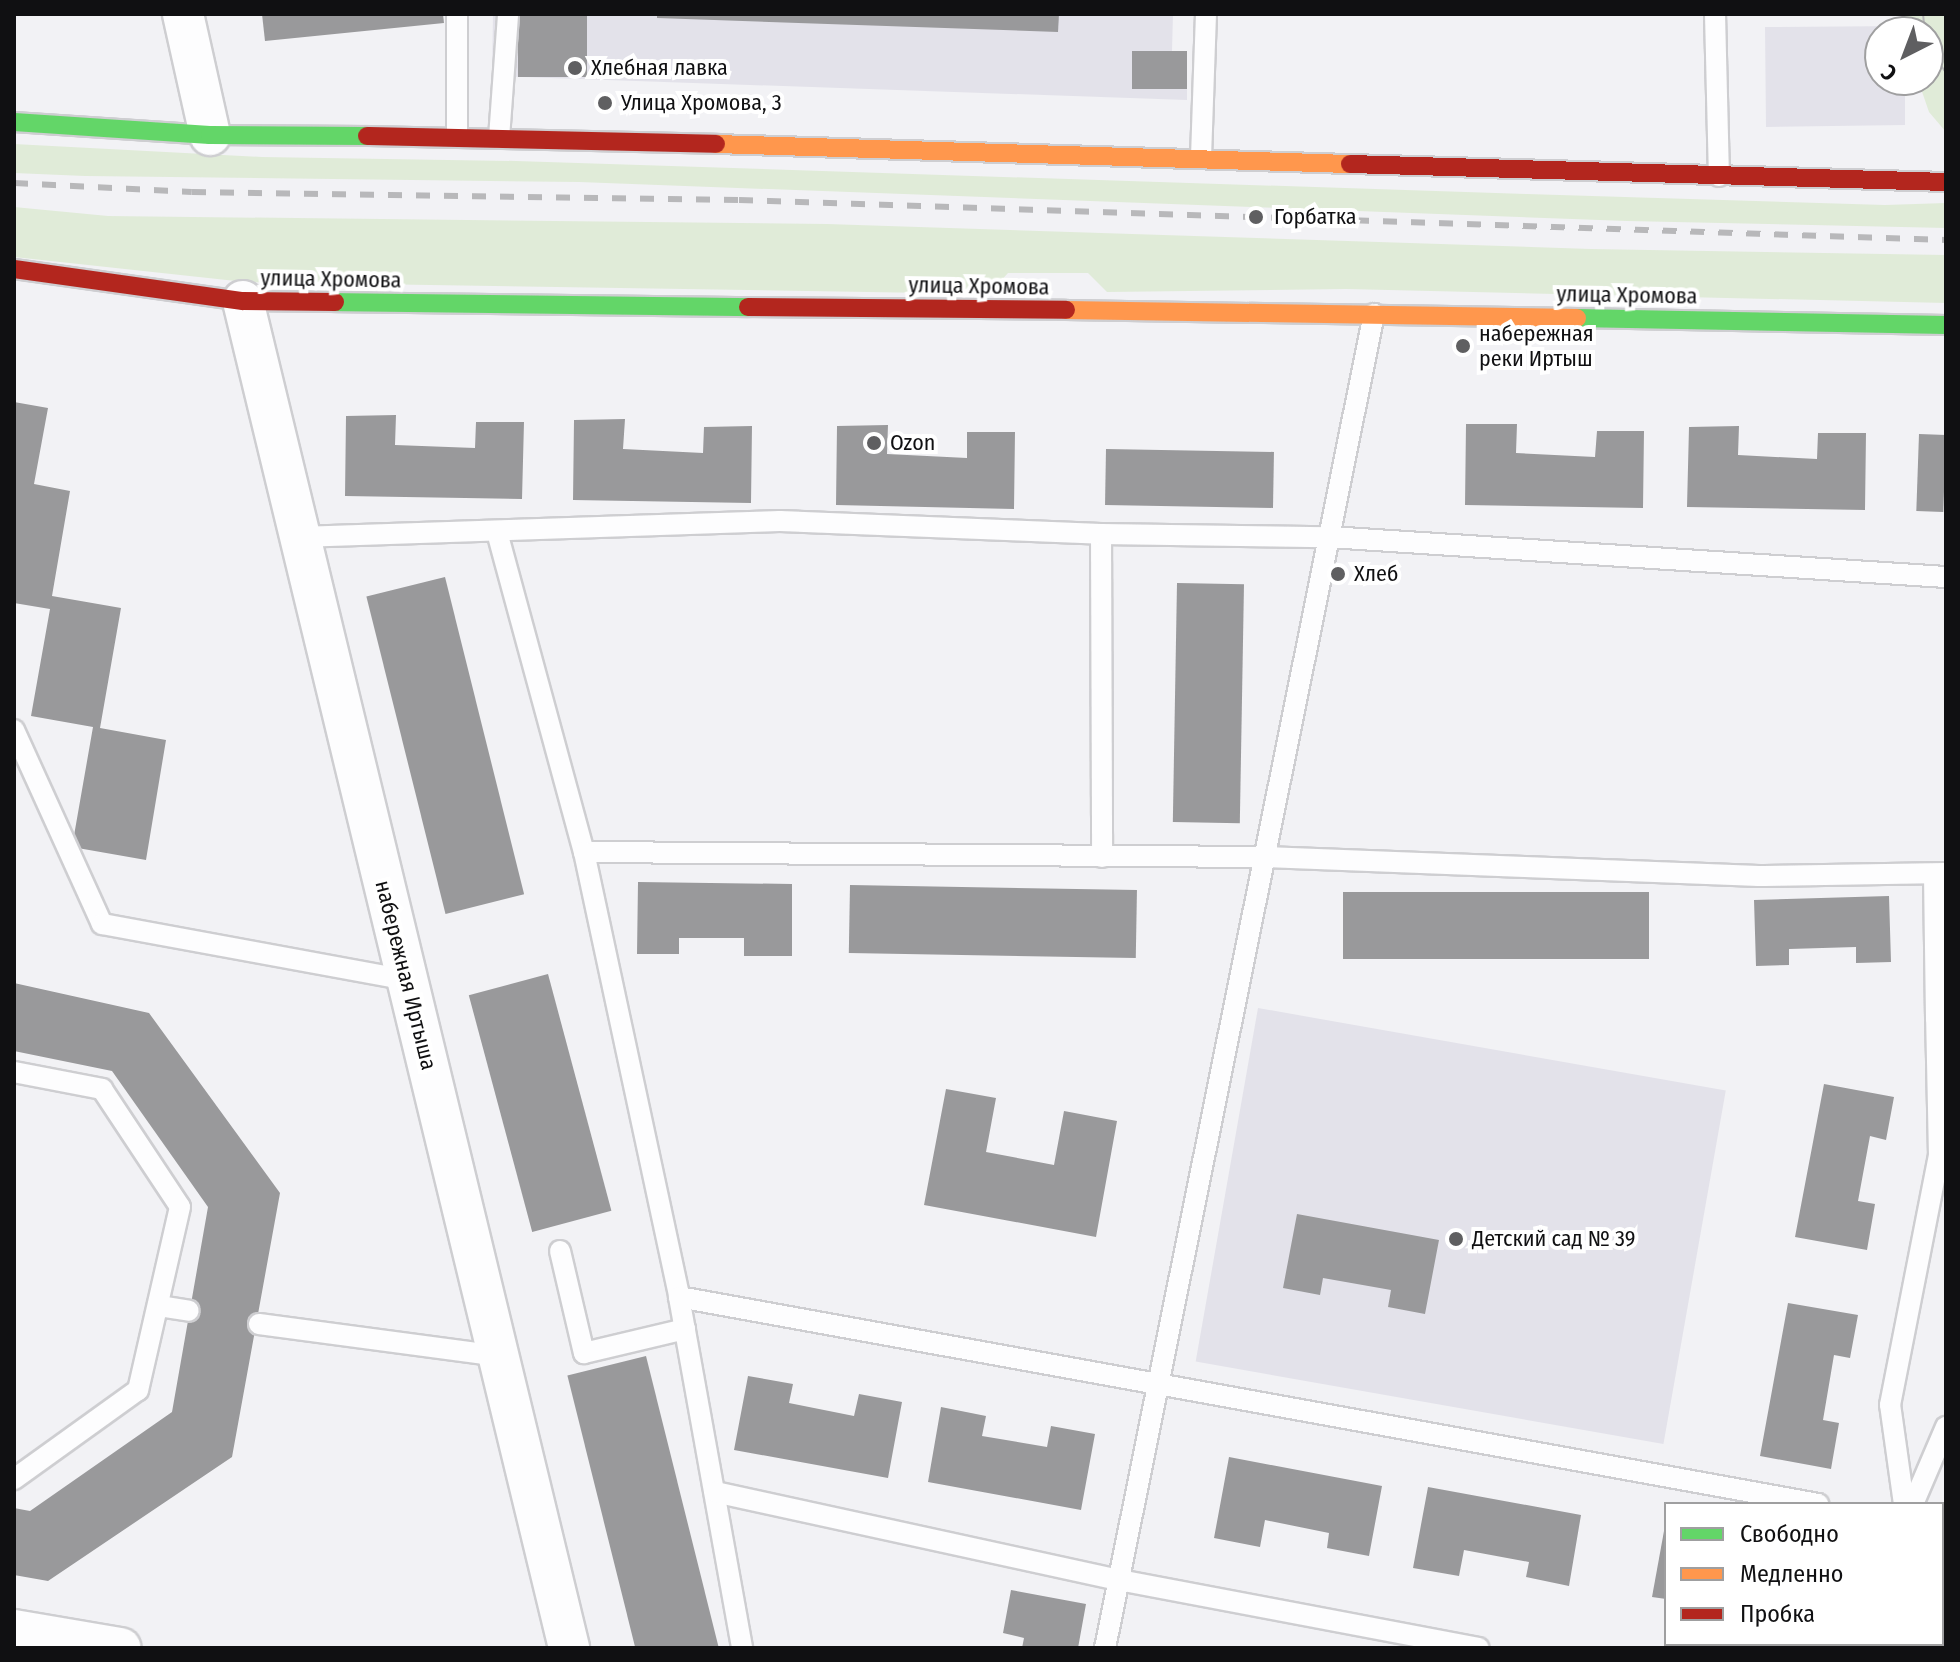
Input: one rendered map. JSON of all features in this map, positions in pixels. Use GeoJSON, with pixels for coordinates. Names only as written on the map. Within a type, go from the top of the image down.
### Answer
{"type":"FeatureCollection","features":[{"type":"Feature","properties":{"kind":"street"},"geometry":{"type":"LineString","coordinates":[[183,14],[210,135]]}},
{"type":"Feature","properties":{"kind":"street"},"geometry":{"type":"LineString","coordinates":[[14,122],[210,135],[457,136],[1946,182]]}},
{"type":"Feature","properties":{"kind":"street","name":"улица Хромова"},"geometry":{"type":"LineString","coordinates":[[14,269],[243,301],[1374,314],[1946,325]]}},
{"type":"Feature","properties":{"kind":"street","name":"набережная Иртыша"},"geometry":{"type":"LineString","coordinates":[[243,301],[569,1648]]}},
{"type":"Feature","properties":{"kind":"street"},"geometry":{"type":"LineString","coordinates":[[14,1630],[120,1648]]}},
{"type":"Feature","properties":{"kind":"lane"},"geometry":{"type":"LineString","coordinates":[[457,14],[457,136]]}},
{"type":"Feature","properties":{"kind":"lane"},"geometry":{"type":"LineString","coordinates":[[499,138],[508,14]]}},
{"type":"Feature","properties":{"kind":"lane"},"geometry":{"type":"LineString","coordinates":[[1201,157],[1206,14]]}},
{"type":"Feature","properties":{"kind":"lane"},"geometry":{"type":"LineString","coordinates":[[1715,14],[1719,176]]}},
{"type":"Feature","properties":{"kind":"lane"},"geometry":{"type":"LineString","coordinates":[[1105,1648],[1374,314]]}},
{"type":"Feature","properties":{"kind":"lane"},"geometry":{"type":"LineString","coordinates":[[299,537],[780,521],[1101,534],[1329,537],[1946,577]]}},
{"type":"Feature","properties":{"kind":"lane"},"geometry":{"type":"LineString","coordinates":[[497,532],[584,852],[679,1297],[742,1648]]}},
{"type":"Feature","properties":{"kind":"lane"},"geometry":{"type":"LineString","coordinates":[[1101,534],[1102,857]]}},
{"type":"Feature","properties":{"kind":"lane"},"geometry":{"type":"LineString","coordinates":[[14,730],[102,924],[407,980]]}},
{"type":"Feature","properties":{"kind":"lane"},"geometry":{"type":"LineString","coordinates":[[584,852],[1265,857],[1759,876],[1940,874],[1939,1156],[1890,1405],[1904,1502]]}},
{"type":"Feature","properties":{"kind":"lane"},"geometry":{"type":"LineString","coordinates":[[14,1072],[102,1089],[180,1207],[138,1390],[14,1479]]}},
{"type":"Feature","properties":{"kind":"lane"},"geometry":{"type":"LineString","coordinates":[[560,1251],[584,1353],[685,1329]]}},
{"type":"Feature","properties":{"kind":"lane"},"geometry":{"type":"LineString","coordinates":[[679,1297],[1807,1502]]}},
{"type":"Feature","properties":{"kind":"lane"},"geometry":{"type":"LineString","coordinates":[[159,1306],[189,1311]]}},
{"type":"Feature","properties":{"kind":"lane"},"geometry":{"type":"LineString","coordinates":[[259,1324],[498,1356]]}},
{"type":"Feature","properties":{"kind":"lane"},"geometry":{"type":"LineString","coordinates":[[1914,1502],[1946,1427]]}},
{"type":"Feature","properties":{"kind":"lane"},"geometry":{"type":"LineString","coordinates":[[715,1492],[1119,1580],[1479,1648]]}},
{"type":"Feature","properties":{"kind":"shaded area"},"geometry":{"type":"Polygon","coordinates":[[[493,14],[1173,14],[1172,51],[1187,51],[1187,100],[492,76],[493,14]]]}},
{"type":"Feature","properties":{"kind":"shaded area"},"geometry":{"type":"Polygon","coordinates":[[[1864,26],[1864,96],[1905,96],[1905,125],[1766,127],[1765,27],[1864,26]]]}},
{"type":"Feature","properties":{"kind":"shaded area","name":"Детский сад № 39"},"geometry":{"type":"Polygon","coordinates":[[[1258,1008],[1726,1090],[1663,1444],[1196,1362],[1258,1008]]]}},
{"type":"Feature","properties":{"kind":"green space"},"geometry":{"type":"Polygon","coordinates":[[[1946,14],[1946,132],[1929,112],[1924,96],[1944,96],[1944,16],[1903,16],[1946,14]]]}},
{"type":"Feature","properties":{"kind":"green space"},"geometry":{"type":"Polygon","coordinates":[[[14,144],[262,157],[516,161],[1885,205],[1946,203],[1946,228],[1627,221],[579,182],[14,173],[14,144]]]}},
{"type":"Feature","properties":{"kind":"green space"},"geometry":{"type":"Polygon","coordinates":[[[14,207],[108,216],[827,224],[1591,249],[1946,255],[1946,303],[1346,289],[1107,292],[1088,273],[1008,273],[989,294],[245,282],[14,257],[14,207]]]}},
{"type":"Feature","properties":{"kind":"building"},"geometry":{"type":"Polygon","coordinates":[[[262,14],[443,14],[444,23],[265,41],[262,14]]]}},
{"type":"Feature","properties":{"kind":"building"},"geometry":{"type":"Polygon","coordinates":[[[518,14],[587,14],[587,77],[518,77],[518,14]]]}},
{"type":"Feature","properties":{"kind":"building"},"geometry":{"type":"Polygon","coordinates":[[[657,14],[1059,14],[1058,32],[657,18],[657,14]]]}},
{"type":"Feature","properties":{"kind":"building"},"geometry":{"type":"Polygon","coordinates":[[[1132,51],[1187,51],[1187,89],[1132,89],[1132,51]]]}},
{"type":"Feature","properties":{"kind":"building"},"geometry":{"type":"Polygon","coordinates":[[[14,402],[48,408],[34,484],[70,491],[52,596],[121,608],[100,728],[166,740],[146,860],[72,847],[93,727],[31,716],[50,609],[14,603],[14,402]]]}},
{"type":"Feature","properties":{"kind":"building"},"geometry":{"type":"Polygon","coordinates":[[[396,415],[395,445],[475,448],[476,422],[524,422],[522,499],[345,496],[346,416],[396,415]]]}},
{"type":"Feature","properties":{"kind":"building"},"geometry":{"type":"Polygon","coordinates":[[[625,419],[623,449],[703,453],[704,427],[752,426],[751,503],[573,500],[574,420],[625,419]]]}},
{"type":"Feature","properties":{"kind":"building"},"geometry":{"type":"Polygon","coordinates":[[[1466,424],[1517,424],[1516,453],[1595,457],[1597,431],[1644,431],[1643,508],[1465,505],[1466,424]]]}},
{"type":"Feature","properties":{"kind":"building"},"geometry":{"type":"Polygon","coordinates":[[[888,425],[887,454],[967,458],[967,432],[1015,432],[1014,509],[836,505],[837,426],[888,425]]]}},
{"type":"Feature","properties":{"kind":"building"},"geometry":{"type":"Polygon","coordinates":[[[1739,426],[1738,455],[1817,459],[1818,433],[1866,433],[1865,510],[1687,507],[1689,427],[1739,426]]]}},
{"type":"Feature","properties":{"kind":"building"},"geometry":{"type":"Polygon","coordinates":[[[1919,434],[1946,435],[1943,512],[1916,511],[1919,434]]]}},
{"type":"Feature","properties":{"kind":"building"},"geometry":{"type":"Polygon","coordinates":[[[1106,449],[1274,452],[1273,508],[1105,505],[1106,449]]]}},
{"type":"Feature","properties":{"kind":"building"},"geometry":{"type":"Polygon","coordinates":[[[445,577],[524,894],[446,914],[366,597],[445,577]]]}},
{"type":"Feature","properties":{"kind":"building"},"geometry":{"type":"Polygon","coordinates":[[[1177,583],[1244,584],[1240,823],[1173,822],[1177,583]]]}},
{"type":"Feature","properties":{"kind":"building"},"geometry":{"type":"Polygon","coordinates":[[[638,882],[792,884],[792,956],[744,956],[744,938],[679,938],[679,954],[637,954],[638,882]]]}},
{"type":"Feature","properties":{"kind":"building"},"geometry":{"type":"Polygon","coordinates":[[[850,885],[1137,890],[1136,958],[849,953],[850,885]]]}},
{"type":"Feature","properties":{"kind":"building"},"geometry":{"type":"Polygon","coordinates":[[[1343,892],[1649,892],[1649,959],[1343,959],[1343,892]]]}},
{"type":"Feature","properties":{"kind":"building"},"geometry":{"type":"Polygon","coordinates":[[[1889,896],[1891,962],[1856,963],[1856,947],[1789,949],[1789,965],[1756,966],[1754,900],[1889,896]]]}},
{"type":"Feature","properties":{"kind":"building"},"geometry":{"type":"Polygon","coordinates":[[[548,974],[611,1211],[532,1232],[469,995],[548,974]]]}},
{"type":"Feature","properties":{"kind":"building"},"geometry":{"type":"Polygon","coordinates":[[[14,983],[149,1013],[280,1193],[232,1457],[48,1581],[14,1575],[14,1508],[30,1511],[172,1412],[208,1207],[112,1071],[14,1051],[14,983]]]}},
{"type":"Feature","properties":{"kind":"building"},"geometry":{"type":"Polygon","coordinates":[[[1824,1084],[1894,1097],[1886,1140],[1870,1136],[1858,1201],[1875,1204],[1867,1250],[1795,1237],[1824,1084]]]}},
{"type":"Feature","properties":{"kind":"building"},"geometry":{"type":"Polygon","coordinates":[[[946,1089],[996,1098],[986,1152],[1054,1165],[1064,1111],[1117,1121],[1096,1237],[924,1205],[946,1089]]]}},
{"type":"Feature","properties":{"kind":"building"},"geometry":{"type":"Polygon","coordinates":[[[1297,1214],[1439,1240],[1425,1314],[1388,1307],[1391,1290],[1323,1278],[1320,1295],[1283,1288],[1297,1214]]]}},
{"type":"Feature","properties":{"kind":"building"},"geometry":{"type":"Polygon","coordinates":[[[1788,1303],[1858,1315],[1850,1358],[1834,1355],[1823,1420],[1839,1423],[1831,1469],[1760,1456],[1788,1303]]]}},
{"type":"Feature","properties":{"kind":"building"},"geometry":{"type":"Polygon","coordinates":[[[646,1356],[719,1648],[635,1648],[567,1376],[646,1356]]]}},
{"type":"Feature","properties":{"kind":"building"},"geometry":{"type":"Polygon","coordinates":[[[748,1376],[793,1384],[789,1403],[854,1416],[859,1394],[902,1402],[888,1478],[734,1450],[748,1376]]]}},
{"type":"Feature","properties":{"kind":"building"},"geometry":{"type":"Polygon","coordinates":[[[941,1407],[986,1416],[982,1436],[1047,1447],[1051,1426],[1095,1434],[1081,1510],[928,1482],[941,1407]]]}},
{"type":"Feature","properties":{"kind":"building"},"geometry":{"type":"Polygon","coordinates":[[[1229,1457],[1382,1486],[1369,1556],[1327,1548],[1329,1533],[1265,1520],[1260,1547],[1214,1538],[1229,1457]]]}},
{"type":"Feature","properties":{"kind":"building"},"geometry":{"type":"Polygon","coordinates":[[[1428,1487],[1581,1515],[1569,1586],[1526,1577],[1529,1562],[1464,1550],[1459,1576],[1413,1568],[1428,1487]]]}},
{"type":"Feature","properties":{"kind":"building"},"geometry":{"type":"Polygon","coordinates":[[[1664,1531],[1664,1599],[1652,1597],[1664,1531]]]}},
{"type":"Feature","properties":{"kind":"building"},"geometry":{"type":"Polygon","coordinates":[[[1011,1590],[1086,1604],[1078,1648],[1022,1648],[1024,1638],[1003,1633],[1011,1590]]]}},
{"type":"Feature","properties":{"kind":"railway"},"geometry":{"type":"LineString","coordinates":[[14,183],[192,192],[739,200],[1946,240]]}},
{"type":"Feature","properties":{"kind":"traffic: fast"},"geometry":{"type":"LineString","coordinates":[[14,122],[210,135],[367,136]]}},
{"type":"Feature","properties":{"kind":"traffic: fast"},"geometry":{"type":"LineString","coordinates":[[335,302],[748,307]]}},
{"type":"Feature","properties":{"kind":"traffic: fast"},"geometry":{"type":"LineString","coordinates":[[1577,318],[1946,325]]}},
{"type":"Feature","properties":{"kind":"traffic: slow"},"geometry":{"type":"LineString","coordinates":[[716,144],[1350,164]]}},
{"type":"Feature","properties":{"kind":"traffic: slow"},"geometry":{"type":"LineString","coordinates":[[1066,310],[1577,318]]}},
{"type":"Feature","properties":{"kind":"traffic: jam"},"geometry":{"type":"LineString","coordinates":[[367,136],[716,144]]}},
{"type":"Feature","properties":{"kind":"traffic: jam"},"geometry":{"type":"LineString","coordinates":[[1350,164],[1946,182]]}},
{"type":"Feature","properties":{"kind":"traffic: jam"},"geometry":{"type":"LineString","coordinates":[[14,269],[243,301],[335,302]]}},
{"type":"Feature","properties":{"kind":"traffic: jam"},"geometry":{"type":"LineString","coordinates":[[748,307],[1066,310]]}},
{"type":"Feature","properties":{"kind":"place","name":"Хлебная лавка"},"geometry":{"type":"Point","coordinates":[575,68]}},
{"type":"Feature","properties":{"kind":"place","name":"Улица Хромова, 3"},"geometry":{"type":"Point","coordinates":[605,103]}},
{"type":"Feature","properties":{"kind":"place","name":"Горбатка"},"geometry":{"type":"Point","coordinates":[1256,217]}},
{"type":"Feature","properties":{"kind":"place","name":"набережная реки Иртыш"},"geometry":{"type":"Point","coordinates":[1463,346]}},
{"type":"Feature","properties":{"kind":"place","name":"Ozon"},"geometry":{"type":"Point","coordinates":[874,443]}},
{"type":"Feature","properties":{"kind":"place","name":"Хлеб"},"geometry":{"type":"Point","coordinates":[1338,574]}},
{"type":"Feature","properties":{"kind":"place","name":"Детский сад № 39"},"geometry":{"type":"Point","coordinates":[1456,1239]}}]}
